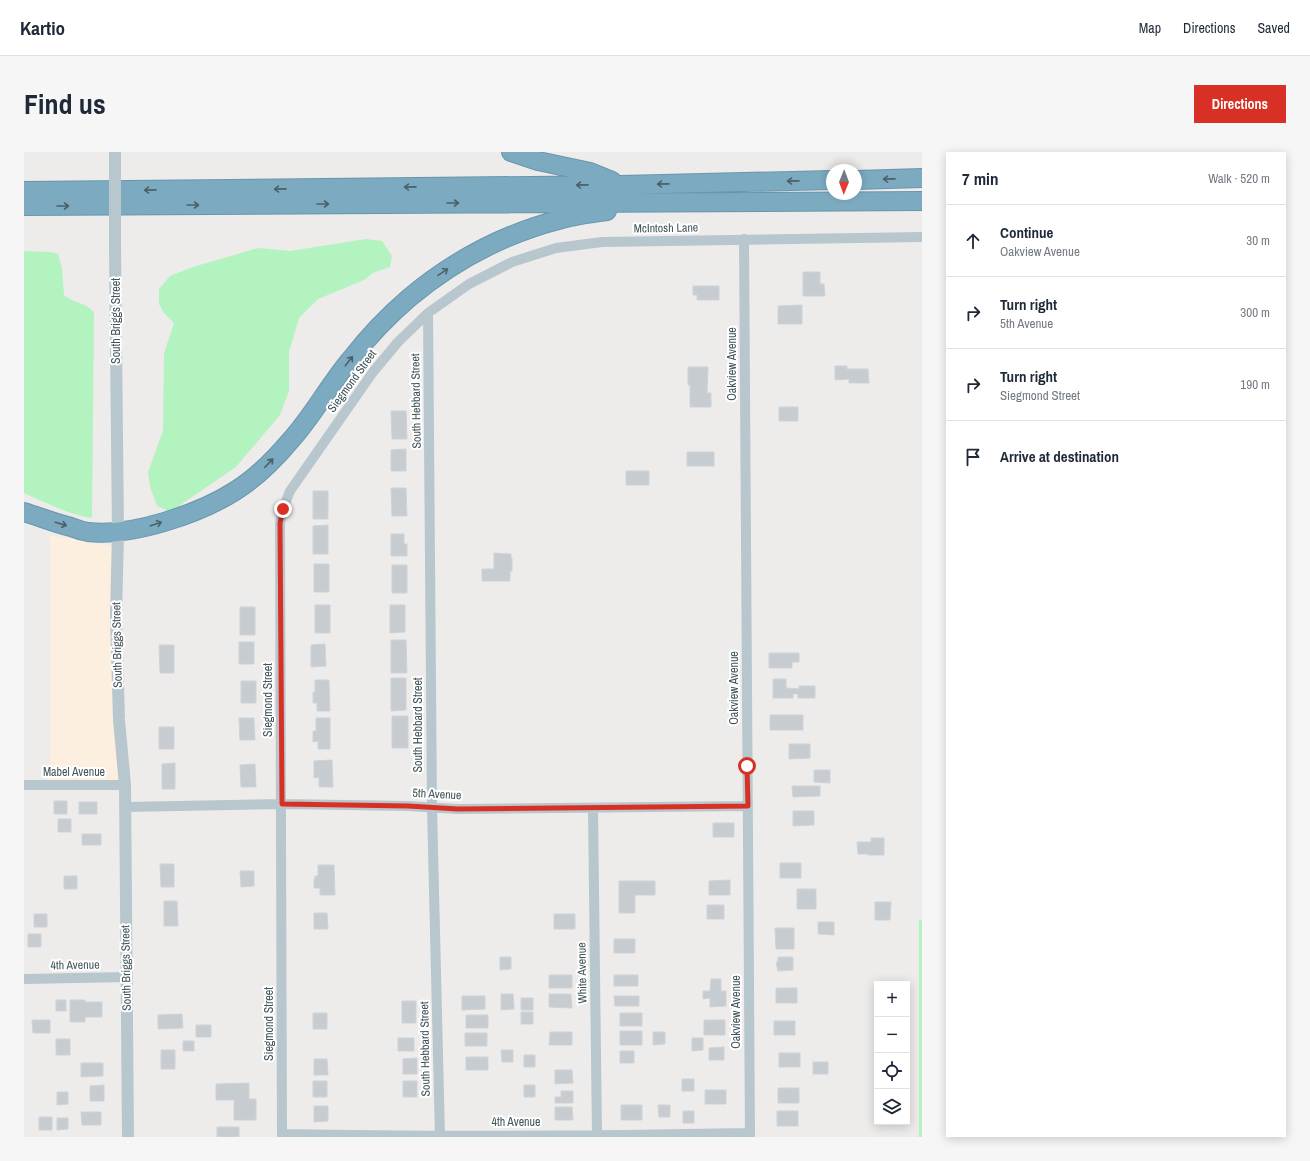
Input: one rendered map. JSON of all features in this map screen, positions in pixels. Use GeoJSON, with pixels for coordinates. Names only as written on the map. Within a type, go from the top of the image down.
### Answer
{"type":"FeatureCollection","features":[{"type":"Feature","properties":{"kind":"highway"},"geometry":{"type":"LineString","coordinates":[[511,152],[538,161],[590,172],[621,185]]}},
{"type":"Feature","properties":{"kind":"highway"},"geometry":{"type":"LineString","coordinates":[[862,180],[922,178]]}},
{"type":"Feature","properties":{"kind":"highway"},"geometry":{"type":"LineString","coordinates":[[24,191],[621,185],[826,180]]}},
{"type":"Feature","properties":{"kind":"highway"},"geometry":{"type":"LineString","coordinates":[[24,206],[922,201]]}},
{"type":"Feature","properties":{"kind":"highway"},"geometry":{"type":"LineString","coordinates":[[24,512],[48,521],[87,532],[118,533],[151,526],[203,508],[235,491],[260,472],[291,441],[350,359],[379,327],[409,298],[442,272],[488,246],[535,227],[563,218],[673,202]]}},
{"type":"Feature","properties":{"kind":"street","name":"South Briggs Street"},"geometry":{"type":"LineString","coordinates":[[115,152],[118,533],[116,602],[119,720],[125,785],[128,1137]]}},
{"type":"Feature","properties":{"kind":"street","name":"McIntosh Lane"},"geometry":{"type":"LineString","coordinates":[[428,313],[469,284],[500,268],[512,262],[556,248],[602,242],[922,237]]}},
{"type":"Feature","properties":{"kind":"street","name":"Oakview Avenue"},"geometry":{"type":"LineString","coordinates":[[744,239],[750,1135]]}},
{"type":"Feature","properties":{"kind":"street","name":"Siegmond Street"},"geometry":{"type":"LineString","coordinates":[[282,1136],[280,523],[283,509],[290,491],[373,372],[398,342],[428,313]]}},
{"type":"Feature","properties":{"kind":"street","name":"South Hebbard Street"},"geometry":{"type":"LineString","coordinates":[[428,313],[432,808],[440,1136]]}},
{"type":"Feature","properties":{"kind":"street","name":"Mabel Avenue"},"geometry":{"type":"LineString","coordinates":[[24,785],[125,785]]}},
{"type":"Feature","properties":{"kind":"street","name":"5th Avenue"},"geometry":{"type":"LineString","coordinates":[[125,807],[282,804],[408,806],[458,809],[748,806]]}},
{"type":"Feature","properties":{"kind":"street","name":"White Avenue"},"geometry":{"type":"LineString","coordinates":[[593,808],[597,1136]]}},
{"type":"Feature","properties":{"kind":"street","name":"4th Avenue"},"geometry":{"type":"LineString","coordinates":[[24,979],[126,977]]}},
{"type":"Feature","properties":{"kind":"street","name":"4th Avenue"},"geometry":{"type":"LineString","coordinates":[[282,1136],[750,1135]]}},
{"type":"Feature","properties":{"kind":"shaded area"},"geometry":{"type":"Polygon","coordinates":[[[50,535],[120,548],[123,719],[129,785],[50,787],[50,535]]]}},
{"type":"Feature","properties":{"kind":"green space"},"geometry":{"type":"Polygon","coordinates":[[[366,239],[382,241],[392,256],[390,267],[373,273],[364,280],[318,299],[299,318],[289,352],[289,391],[280,415],[236,467],[170,512],[157,506],[150,487],[148,472],[163,431],[164,353],[174,323],[164,313],[159,304],[159,289],[170,276],[193,267],[258,248],[290,251],[366,239]]]}},
{"type":"Feature","properties":{"kind":"green space"},"geometry":{"type":"Polygon","coordinates":[[[24,251],[50,252],[58,254],[62,269],[64,295],[90,308],[94,312],[92,518],[66,511],[24,493],[24,251]]]}},
{"type":"Feature","properties":{"kind":"green space"},"geometry":{"type":"Polygon","coordinates":[[[919,920],[922,920],[922,1137],[919,1137],[919,920]]]}},
{"type":"Feature","properties":{"kind":"building"},"geometry":{"type":"Polygon","coordinates":[[[803,272],[820,272],[820,284],[824,284],[825,296],[803,296],[803,272]]]}},
{"type":"Feature","properties":{"kind":"building"},"geometry":{"type":"Polygon","coordinates":[[[693,286],[719,286],[719,300],[697,300],[697,295],[693,295],[693,286]]]}},
{"type":"Feature","properties":{"kind":"building"},"geometry":{"type":"Polygon","coordinates":[[[802,305],[802,324],[778,324],[778,306],[802,305]]]}},
{"type":"Feature","properties":{"kind":"building"},"geometry":{"type":"Polygon","coordinates":[[[835,366],[847,366],[847,369],[868,369],[869,383],[849,383],[849,379],[835,380],[835,366]]]}},
{"type":"Feature","properties":{"kind":"building"},"geometry":{"type":"Polygon","coordinates":[[[688,367],[708,367],[707,393],[711,393],[711,407],[690,407],[688,367]]]}},
{"type":"Feature","properties":{"kind":"building"},"geometry":{"type":"Polygon","coordinates":[[[779,407],[798,407],[798,421],[779,421],[779,407]]]}},
{"type":"Feature","properties":{"kind":"building"},"geometry":{"type":"Polygon","coordinates":[[[391,411],[406,411],[407,439],[392,439],[391,411]]]}},
{"type":"Feature","properties":{"kind":"building"},"geometry":{"type":"Polygon","coordinates":[[[406,449],[406,471],[391,471],[391,450],[406,449]]]}},
{"type":"Feature","properties":{"kind":"building"},"geometry":{"type":"Polygon","coordinates":[[[687,452],[714,452],[714,466],[687,466],[687,452]]]}},
{"type":"Feature","properties":{"kind":"building"},"geometry":{"type":"Polygon","coordinates":[[[626,471],[649,471],[649,485],[626,485],[626,471]]]}},
{"type":"Feature","properties":{"kind":"building"},"geometry":{"type":"Polygon","coordinates":[[[391,488],[406,488],[407,516],[392,516],[391,488]]]}},
{"type":"Feature","properties":{"kind":"building"},"geometry":{"type":"Polygon","coordinates":[[[313,491],[328,491],[328,519],[313,519],[313,491]]]}},
{"type":"Feature","properties":{"kind":"building"},"geometry":{"type":"Polygon","coordinates":[[[328,525],[328,554],[313,554],[313,526],[328,525]]]}},
{"type":"Feature","properties":{"kind":"building"},"geometry":{"type":"Polygon","coordinates":[[[391,534],[404,534],[404,544],[407,544],[407,556],[391,556],[391,534]]]}},
{"type":"Feature","properties":{"kind":"building"},"geometry":{"type":"Polygon","coordinates":[[[494,553],[511,554],[512,571],[510,571],[510,581],[482,581],[482,569],[494,569],[494,553]]]}},
{"type":"Feature","properties":{"kind":"building"},"geometry":{"type":"Polygon","coordinates":[[[314,564],[329,564],[329,592],[314,592],[314,564]]]}},
{"type":"Feature","properties":{"kind":"building"},"geometry":{"type":"Polygon","coordinates":[[[392,565],[407,565],[407,593],[392,593],[392,565]]]}},
{"type":"Feature","properties":{"kind":"building"},"geometry":{"type":"Polygon","coordinates":[[[315,605],[330,605],[330,633],[315,633],[315,605]]]}},
{"type":"Feature","properties":{"kind":"building"},"geometry":{"type":"Polygon","coordinates":[[[390,605],[405,605],[405,632],[390,633],[390,605]]]}},
{"type":"Feature","properties":{"kind":"building"},"geometry":{"type":"Polygon","coordinates":[[[240,607],[255,607],[255,635],[240,635],[240,607]]]}},
{"type":"Feature","properties":{"kind":"building"},"geometry":{"type":"Polygon","coordinates":[[[391,640],[406,640],[407,673],[391,673],[391,640]]]}},
{"type":"Feature","properties":{"kind":"building"},"geometry":{"type":"Polygon","coordinates":[[[239,642],[254,642],[254,664],[239,664],[239,642]]]}},
{"type":"Feature","properties":{"kind":"building"},"geometry":{"type":"Polygon","coordinates":[[[325,644],[326,666],[311,667],[311,645],[325,644]]]}},
{"type":"Feature","properties":{"kind":"building"},"geometry":{"type":"Polygon","coordinates":[[[159,645],[174,645],[174,673],[160,673],[159,645]]]}},
{"type":"Feature","properties":{"kind":"building"},"geometry":{"type":"Polygon","coordinates":[[[769,653],[799,653],[799,662],[792,662],[792,668],[769,668],[769,653]]]}},
{"type":"Feature","properties":{"kind":"building"},"geometry":{"type":"Polygon","coordinates":[[[391,678],[406,678],[406,710],[391,711],[391,678]]]}},
{"type":"Feature","properties":{"kind":"building"},"geometry":{"type":"Polygon","coordinates":[[[773,679],[786,679],[786,688],[799,689],[799,686],[815,686],[815,698],[798,698],[798,694],[793,694],[793,698],[773,698],[773,679]]]}},
{"type":"Feature","properties":{"kind":"building"},"geometry":{"type":"Polygon","coordinates":[[[315,680],[329,680],[330,711],[317,711],[317,703],[313,703],[315,680]]]}},
{"type":"Feature","properties":{"kind":"building"},"geometry":{"type":"Polygon","coordinates":[[[241,681],[256,681],[256,703],[241,703],[241,681]]]}},
{"type":"Feature","properties":{"kind":"building"},"geometry":{"type":"Polygon","coordinates":[[[770,715],[803,715],[803,730],[770,730],[770,715]]]}},
{"type":"Feature","properties":{"kind":"building"},"geometry":{"type":"Polygon","coordinates":[[[392,716],[408,716],[408,748],[392,748],[392,716]]]}},
{"type":"Feature","properties":{"kind":"building"},"geometry":{"type":"Polygon","coordinates":[[[239,718],[254,718],[255,740],[240,740],[239,718]]]}},
{"type":"Feature","properties":{"kind":"building"},"geometry":{"type":"Polygon","coordinates":[[[316,718],[330,718],[330,749],[318,749],[318,741],[313,742],[313,731],[316,731],[316,718]]]}},
{"type":"Feature","properties":{"kind":"building"},"geometry":{"type":"Polygon","coordinates":[[[159,727],[174,727],[174,749],[159,749],[159,727]]]}},
{"type":"Feature","properties":{"kind":"building"},"geometry":{"type":"Polygon","coordinates":[[[789,744],[810,744],[810,758],[789,759],[789,744]]]}},
{"type":"Feature","properties":{"kind":"building"},"geometry":{"type":"Polygon","coordinates":[[[332,760],[333,787],[319,787],[319,777],[314,778],[314,761],[332,760]]]}},
{"type":"Feature","properties":{"kind":"building"},"geometry":{"type":"Polygon","coordinates":[[[175,763],[175,789],[162,789],[162,764],[175,763]]]}},
{"type":"Feature","properties":{"kind":"building"},"geometry":{"type":"Polygon","coordinates":[[[255,764],[256,787],[241,787],[240,765],[255,764]]]}},
{"type":"Feature","properties":{"kind":"building"},"geometry":{"type":"Polygon","coordinates":[[[814,770],[830,770],[830,783],[814,782],[814,770]]]}},
{"type":"Feature","properties":{"kind":"building"},"geometry":{"type":"Polygon","coordinates":[[[792,786],[820,786],[820,796],[793,797],[792,786]]]}},
{"type":"Feature","properties":{"kind":"building"},"geometry":{"type":"Polygon","coordinates":[[[54,801],[67,801],[67,814],[54,814],[54,801]]]}},
{"type":"Feature","properties":{"kind":"building"},"geometry":{"type":"Polygon","coordinates":[[[79,802],[97,802],[97,814],[79,814],[79,802]]]}},
{"type":"Feature","properties":{"kind":"building"},"geometry":{"type":"Polygon","coordinates":[[[793,811],[814,811],[814,825],[793,826],[793,811]]]}},
{"type":"Feature","properties":{"kind":"building"},"geometry":{"type":"Polygon","coordinates":[[[58,819],[71,819],[71,832],[58,832],[58,819]]]}},
{"type":"Feature","properties":{"kind":"building"},"geometry":{"type":"Polygon","coordinates":[[[713,823],[734,823],[734,837],[713,837],[713,823]]]}},
{"type":"Feature","properties":{"kind":"building"},"geometry":{"type":"Polygon","coordinates":[[[82,834],[101,834],[101,845],[82,845],[82,834]]]}},
{"type":"Feature","properties":{"kind":"building"},"geometry":{"type":"Polygon","coordinates":[[[871,838],[884,838],[884,855],[858,854],[857,842],[871,842],[871,838]]]}},
{"type":"Feature","properties":{"kind":"building"},"geometry":{"type":"Polygon","coordinates":[[[780,863],[801,863],[801,878],[780,878],[780,863]]]}},
{"type":"Feature","properties":{"kind":"building"},"geometry":{"type":"Polygon","coordinates":[[[160,864],[174,864],[174,887],[161,887],[160,864]]]}},
{"type":"Feature","properties":{"kind":"building"},"geometry":{"type":"Polygon","coordinates":[[[318,865],[334,865],[335,895],[320,895],[320,888],[314,888],[315,876],[318,876],[318,865]]]}},
{"type":"Feature","properties":{"kind":"building"},"geometry":{"type":"Polygon","coordinates":[[[240,871],[254,871],[254,886],[241,887],[240,871]]]}},
{"type":"Feature","properties":{"kind":"building"},"geometry":{"type":"Polygon","coordinates":[[[64,876],[77,876],[77,889],[64,889],[64,876]]]}},
{"type":"Feature","properties":{"kind":"building"},"geometry":{"type":"Polygon","coordinates":[[[730,880],[730,895],[709,895],[709,881],[730,880]]]}},
{"type":"Feature","properties":{"kind":"building"},"geometry":{"type":"Polygon","coordinates":[[[619,881],[655,881],[655,895],[635,895],[635,913],[619,913],[619,881]]]}},
{"type":"Feature","properties":{"kind":"building"},"geometry":{"type":"Polygon","coordinates":[[[797,889],[816,889],[816,909],[797,909],[797,889]]]}},
{"type":"Feature","properties":{"kind":"building"},"geometry":{"type":"Polygon","coordinates":[[[164,901],[177,901],[178,926],[164,926],[164,901]]]}},
{"type":"Feature","properties":{"kind":"building"},"geometry":{"type":"Polygon","coordinates":[[[875,902],[891,902],[890,920],[875,920],[875,902]]]}},
{"type":"Feature","properties":{"kind":"building"},"geometry":{"type":"Polygon","coordinates":[[[707,905],[724,905],[724,919],[707,919],[707,905]]]}},
{"type":"Feature","properties":{"kind":"building"},"geometry":{"type":"Polygon","coordinates":[[[314,913],[327,913],[328,929],[314,929],[314,913]]]}},
{"type":"Feature","properties":{"kind":"building"},"geometry":{"type":"Polygon","coordinates":[[[34,914],[47,914],[47,927],[34,927],[34,914]]]}},
{"type":"Feature","properties":{"kind":"building"},"geometry":{"type":"Polygon","coordinates":[[[554,914],[575,914],[575,929],[554,929],[554,914]]]}},
{"type":"Feature","properties":{"kind":"building"},"geometry":{"type":"Polygon","coordinates":[[[818,922],[834,922],[834,935],[818,934],[818,922]]]}},
{"type":"Feature","properties":{"kind":"building"},"geometry":{"type":"Polygon","coordinates":[[[775,928],[794,928],[794,949],[776,949],[775,928]]]}},
{"type":"Feature","properties":{"kind":"building"},"geometry":{"type":"Polygon","coordinates":[[[28,934],[41,934],[41,947],[28,947],[28,934]]]}},
{"type":"Feature","properties":{"kind":"building"},"geometry":{"type":"Polygon","coordinates":[[[614,939],[635,939],[635,953],[614,953],[614,939]]]}},
{"type":"Feature","properties":{"kind":"building"},"geometry":{"type":"Polygon","coordinates":[[[500,957],[511,957],[511,969],[500,970],[500,957]]]}},
{"type":"Feature","properties":{"kind":"building"},"geometry":{"type":"Polygon","coordinates":[[[778,957],[793,957],[793,970],[778,971],[776,962],[778,962],[778,957]]]}},
{"type":"Feature","properties":{"kind":"building"},"geometry":{"type":"Polygon","coordinates":[[[549,975],[572,975],[572,988],[549,988],[549,975]]]}},
{"type":"Feature","properties":{"kind":"building"},"geometry":{"type":"Polygon","coordinates":[[[614,975],[638,975],[638,986],[614,986],[614,975]]]}},
{"type":"Feature","properties":{"kind":"building"},"geometry":{"type":"Polygon","coordinates":[[[711,979],[721,979],[721,991],[726,991],[726,1006],[710,1007],[710,998],[703,999],[703,991],[710,991],[711,979]]]}},
{"type":"Feature","properties":{"kind":"building"},"geometry":{"type":"Polygon","coordinates":[[[776,988],[797,988],[797,1003],[776,1003],[776,988]]]}},
{"type":"Feature","properties":{"kind":"building"},"geometry":{"type":"Polygon","coordinates":[[[501,994],[513,994],[514,1009],[501,1010],[501,994]]]}},
{"type":"Feature","properties":{"kind":"building"},"geometry":{"type":"Polygon","coordinates":[[[549,994],[571,994],[572,1008],[549,1007],[549,994]]]}},
{"type":"Feature","properties":{"kind":"building"},"geometry":{"type":"Polygon","coordinates":[[[462,996],[485,996],[485,1009],[462,1010],[462,996]]]}},
{"type":"Feature","properties":{"kind":"building"},"geometry":{"type":"Polygon","coordinates":[[[614,996],[639,996],[639,1006],[615,1006],[614,996]]]}},
{"type":"Feature","properties":{"kind":"building"},"geometry":{"type":"Polygon","coordinates":[[[521,998],[533,998],[533,1010],[521,1010],[521,998]]]}},
{"type":"Feature","properties":{"kind":"building"},"geometry":{"type":"Polygon","coordinates":[[[56,1000],[66,1000],[66,1011],[56,1011],[56,1000]]]}},
{"type":"Feature","properties":{"kind":"building"},"geometry":{"type":"Polygon","coordinates":[[[70,1000],[102,1002],[102,1017],[85,1017],[85,1022],[70,1022],[70,1000]]]}},
{"type":"Feature","properties":{"kind":"building"},"geometry":{"type":"Polygon","coordinates":[[[402,1001],[416,1001],[416,1023],[402,1023],[402,1001]]]}},
{"type":"Feature","properties":{"kind":"building"},"geometry":{"type":"Polygon","coordinates":[[[521,1012],[533,1012],[533,1024],[521,1024],[521,1012]]]}},
{"type":"Feature","properties":{"kind":"building"},"geometry":{"type":"Polygon","coordinates":[[[313,1013],[327,1013],[327,1029],[313,1029],[313,1013]]]}},
{"type":"Feature","properties":{"kind":"building"},"geometry":{"type":"Polygon","coordinates":[[[620,1013],[642,1013],[642,1026],[620,1026],[620,1013]]]}},
{"type":"Feature","properties":{"kind":"building"},"geometry":{"type":"Polygon","coordinates":[[[182,1014],[183,1028],[158,1029],[158,1015],[182,1014]]]}},
{"type":"Feature","properties":{"kind":"building"},"geometry":{"type":"Polygon","coordinates":[[[466,1015],[488,1015],[488,1028],[466,1028],[466,1015]]]}},
{"type":"Feature","properties":{"kind":"building"},"geometry":{"type":"Polygon","coordinates":[[[32,1020],[50,1020],[50,1033],[33,1033],[32,1020]]]}},
{"type":"Feature","properties":{"kind":"building"},"geometry":{"type":"Polygon","coordinates":[[[704,1020],[725,1020],[725,1035],[704,1035],[704,1020]]]}},
{"type":"Feature","properties":{"kind":"building"},"geometry":{"type":"Polygon","coordinates":[[[774,1021],[795,1021],[795,1035],[774,1035],[774,1021]]]}},
{"type":"Feature","properties":{"kind":"building"},"geometry":{"type":"Polygon","coordinates":[[[196,1025],[211,1025],[211,1037],[196,1037],[196,1025]]]}},
{"type":"Feature","properties":{"kind":"building"},"geometry":{"type":"Polygon","coordinates":[[[620,1031],[642,1031],[642,1045],[620,1045],[620,1031]]]}},
{"type":"Feature","properties":{"kind":"building"},"geometry":{"type":"Polygon","coordinates":[[[550,1032],[572,1032],[572,1045],[549,1045],[550,1032]]]}},
{"type":"Feature","properties":{"kind":"building"},"geometry":{"type":"Polygon","coordinates":[[[653,1032],[665,1032],[665,1044],[653,1045],[653,1032]]]}},
{"type":"Feature","properties":{"kind":"building"},"geometry":{"type":"Polygon","coordinates":[[[465,1033],[487,1033],[487,1046],[465,1046],[465,1033]]]}},
{"type":"Feature","properties":{"kind":"building"},"geometry":{"type":"Polygon","coordinates":[[[398,1038],[414,1038],[414,1051],[398,1051],[398,1038]]]}},
{"type":"Feature","properties":{"kind":"building"},"geometry":{"type":"Polygon","coordinates":[[[692,1038],[703,1038],[703,1050],[692,1051],[692,1038]]]}},
{"type":"Feature","properties":{"kind":"building"},"geometry":{"type":"Polygon","coordinates":[[[56,1039],[70,1039],[70,1055],[56,1055],[56,1039]]]}},
{"type":"Feature","properties":{"kind":"building"},"geometry":{"type":"Polygon","coordinates":[[[183,1041],[194,1041],[194,1051],[183,1051],[183,1041]]]}},
{"type":"Feature","properties":{"kind":"building"},"geometry":{"type":"Polygon","coordinates":[[[724,1047],[724,1060],[709,1060],[709,1048],[724,1047]]]}},
{"type":"Feature","properties":{"kind":"building"},"geometry":{"type":"Polygon","coordinates":[[[161,1050],[175,1050],[175,1069],[161,1069],[161,1050]]]}},
{"type":"Feature","properties":{"kind":"building"},"geometry":{"type":"Polygon","coordinates":[[[501,1050],[513,1050],[513,1062],[502,1062],[501,1050]]]}},
{"type":"Feature","properties":{"kind":"building"},"geometry":{"type":"Polygon","coordinates":[[[620,1051],[634,1051],[634,1063],[620,1063],[620,1051]]]}},
{"type":"Feature","properties":{"kind":"building"},"geometry":{"type":"Polygon","coordinates":[[[779,1053],[800,1053],[800,1067],[779,1067],[779,1053]]]}},
{"type":"Feature","properties":{"kind":"building"},"geometry":{"type":"Polygon","coordinates":[[[524,1055],[535,1055],[535,1067],[524,1067],[524,1055]]]}},
{"type":"Feature","properties":{"kind":"building"},"geometry":{"type":"Polygon","coordinates":[[[466,1057],[488,1057],[488,1070],[466,1070],[466,1057]]]}},
{"type":"Feature","properties":{"kind":"building"},"geometry":{"type":"Polygon","coordinates":[[[417,1058],[417,1074],[403,1074],[403,1059],[417,1058]]]}},
{"type":"Feature","properties":{"kind":"building"},"geometry":{"type":"Polygon","coordinates":[[[314,1059],[327,1059],[328,1075],[314,1075],[314,1059]]]}},
{"type":"Feature","properties":{"kind":"building"},"geometry":{"type":"Polygon","coordinates":[[[813,1062],[828,1062],[828,1074],[813,1074],[813,1062]]]}},
{"type":"Feature","properties":{"kind":"building"},"geometry":{"type":"Polygon","coordinates":[[[81,1063],[103,1063],[103,1076],[81,1077],[81,1063]]]}},
{"type":"Feature","properties":{"kind":"building"},"geometry":{"type":"Polygon","coordinates":[[[555,1070],[572,1070],[573,1083],[555,1084],[555,1070]]]}},
{"type":"Feature","properties":{"kind":"building"},"geometry":{"type":"Polygon","coordinates":[[[682,1079],[694,1079],[694,1091],[682,1091],[682,1079]]]}},
{"type":"Feature","properties":{"kind":"building"},"geometry":{"type":"Polygon","coordinates":[[[313,1081],[327,1081],[327,1097],[313,1097],[313,1081]]]}},
{"type":"Feature","properties":{"kind":"building"},"geometry":{"type":"Polygon","coordinates":[[[403,1081],[417,1081],[417,1097],[403,1097],[403,1081]]]}},
{"type":"Feature","properties":{"kind":"building"},"geometry":{"type":"Polygon","coordinates":[[[249,1083],[249,1099],[256,1099],[256,1120],[234,1120],[234,1100],[216,1100],[216,1084],[249,1083]]]}},
{"type":"Feature","properties":{"kind":"building"},"geometry":{"type":"Polygon","coordinates":[[[104,1085],[104,1101],[90,1101],[90,1086],[104,1085]]]}},
{"type":"Feature","properties":{"kind":"building"},"geometry":{"type":"Polygon","coordinates":[[[524,1085],[535,1085],[535,1097],[524,1097],[524,1085]]]}},
{"type":"Feature","properties":{"kind":"building"},"geometry":{"type":"Polygon","coordinates":[[[778,1088],[799,1088],[799,1103],[778,1103],[778,1088]]]}},
{"type":"Feature","properties":{"kind":"building"},"geometry":{"type":"Polygon","coordinates":[[[705,1090],[726,1090],[726,1104],[705,1104],[705,1090]]]}},
{"type":"Feature","properties":{"kind":"building"},"geometry":{"type":"Polygon","coordinates":[[[561,1091],[573,1091],[573,1103],[555,1103],[555,1097],[561,1097],[561,1091]]]}},
{"type":"Feature","properties":{"kind":"building"},"geometry":{"type":"Polygon","coordinates":[[[57,1092],[68,1092],[68,1104],[57,1105],[57,1092]]]}},
{"type":"Feature","properties":{"kind":"building"},"geometry":{"type":"Polygon","coordinates":[[[621,1105],[642,1105],[642,1120],[621,1120],[621,1105]]]}},
{"type":"Feature","properties":{"kind":"building"},"geometry":{"type":"Polygon","coordinates":[[[658,1105],[670,1105],[670,1117],[659,1117],[658,1105]]]}},
{"type":"Feature","properties":{"kind":"building"},"geometry":{"type":"Polygon","coordinates":[[[314,1106],[328,1106],[328,1121],[314,1122],[314,1106]]]}},
{"type":"Feature","properties":{"kind":"building"},"geometry":{"type":"Polygon","coordinates":[[[555,1107],[572,1107],[573,1120],[555,1120],[555,1107]]]}},
{"type":"Feature","properties":{"kind":"building"},"geometry":{"type":"Polygon","coordinates":[[[683,1111],[694,1111],[694,1123],[683,1123],[683,1111]]]}},
{"type":"Feature","properties":{"kind":"building"},"geometry":{"type":"Polygon","coordinates":[[[777,1111],[798,1111],[798,1126],[777,1126],[777,1111]]]}},
{"type":"Feature","properties":{"kind":"building"},"geometry":{"type":"Polygon","coordinates":[[[81,1112],[101,1112],[101,1125],[82,1125],[81,1112]]]}},
{"type":"Feature","properties":{"kind":"building"},"geometry":{"type":"Polygon","coordinates":[[[39,1117],[52,1117],[52,1130],[39,1130],[39,1117]]]}},
{"type":"Feature","properties":{"kind":"building"},"geometry":{"type":"Polygon","coordinates":[[[57,1118],[68,1118],[68,1129],[57,1130],[57,1118]]]}},
{"type":"Feature","properties":{"kind":"building"},"geometry":{"type":"Polygon","coordinates":[[[217,1127],[239,1127],[239,1137],[217,1137],[217,1127]]]}},
{"type":"Feature","properties":{"kind":"route"},"geometry":{"type":"LineString","coordinates":[[283,509],[280,523],[282,804],[408,806],[458,809],[748,806],[747,766]]}}]}
